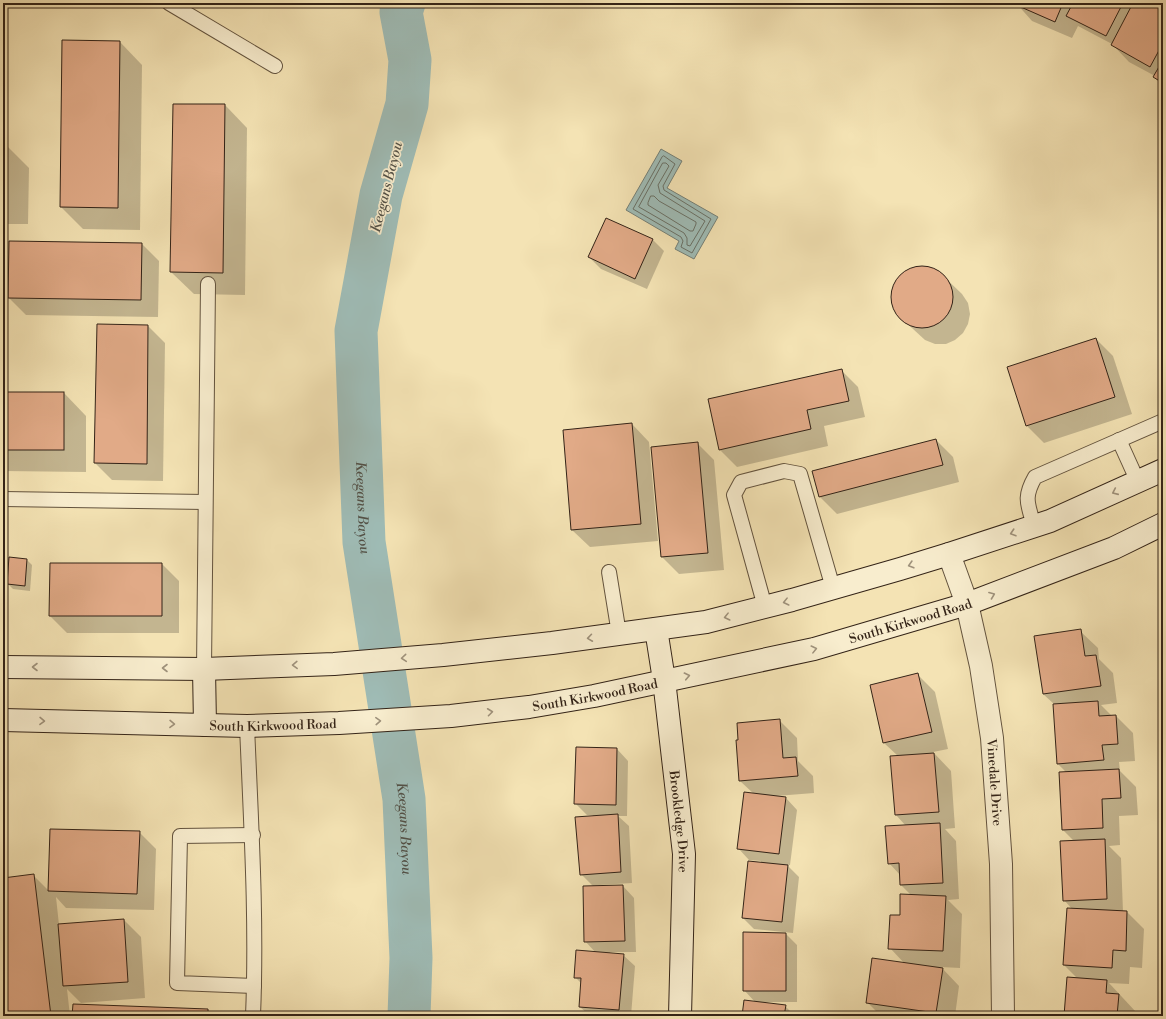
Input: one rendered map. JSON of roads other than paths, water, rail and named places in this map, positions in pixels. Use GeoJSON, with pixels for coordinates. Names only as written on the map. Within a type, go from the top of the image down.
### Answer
{"type":"FeatureCollection","features":[{"type":"Feature","properties":{"kind":"main road"},"geometry":{"type":"LineString","coordinates":[[3,667],[204,668],[334,664],[443,655],[552,643],[706,622],[834,588],[949,554],[1050,521],[1163,470]]}},
{"type":"Feature","properties":{"kind":"main road","name":"South Kirkwood Road"},"geometry":{"type":"LineString","coordinates":[[3,720],[247,726],[339,723],[451,716],[529,707],[594,696],[664,680],[814,650],[967,604],[1114,548],[1163,524]]}},
{"type":"Feature","properties":{"kind":"main road","name":"Vinedale Drive"},"geometry":{"type":"LineString","coordinates":[[949,554],[967,604],[981,666],[992,738],[1001,864],[1003,1016]]}},
{"type":"Feature","properties":{"kind":"main road","name":"Brookledge Drive"},"geometry":{"type":"LineString","coordinates":[[656,629],[664,680],[684,854],[680,1016]]}},
{"type":"Feature","properties":{"kind":"main road"},"geometry":{"type":"LineString","coordinates":[[204,668],[205,725]]}},
{"type":"Feature","properties":{"kind":"lane"},"geometry":{"type":"LineString","coordinates":[[170,3],[274,66]]}},
{"type":"Feature","properties":{"kind":"lane"},"geometry":{"type":"LineString","coordinates":[[204,668],[208,284]]}},
{"type":"Feature","properties":{"kind":"lane"},"geometry":{"type":"LineString","coordinates":[[1034,526],[1026,500],[1035,477],[1163,421]]}},
{"type":"Feature","properties":{"kind":"lane"},"geometry":{"type":"LineString","coordinates":[[1119,440],[1138,482]]}},
{"type":"Feature","properties":{"kind":"lane"},"geometry":{"type":"LineString","coordinates":[[765,607],[734,495],[741,482],[784,471],[800,474],[834,588]]}},
{"type":"Feature","properties":{"kind":"lane"},"geometry":{"type":"LineString","coordinates":[[3,499],[205,502]]}},
{"type":"Feature","properties":{"kind":"lane"},"geometry":{"type":"LineString","coordinates":[[609,572],[619,634]]}},
{"type":"Feature","properties":{"kind":"lane"},"geometry":{"type":"LineString","coordinates":[[247,726],[253,835],[253,1016]]}},
{"type":"Feature","properties":{"kind":"lane"},"geometry":{"type":"LineString","coordinates":[[253,835],[180,836],[177,983],[254,986]]}},
{"type":"Feature","properties":{"kind":"water"},"geometry":{"type":"Polygon","coordinates":[[[661,149],[682,161],[667,188],[718,217],[694,259],[675,249],[679,241],[626,210],[661,149]]]}},
{"type":"Feature","properties":{"kind":"waterway"},"geometry":{"type":"LineString","coordinates":[[385,3],[401,12]]}},
{"type":"Feature","properties":{"kind":"waterway","name":"Keegans Bayou"},"geometry":{"type":"LineString","coordinates":[[404,3],[401,12],[410,60],[407,104],[381,195],[356,331],[364,542],[404,799],[411,958],[409,1016]]}}]}
